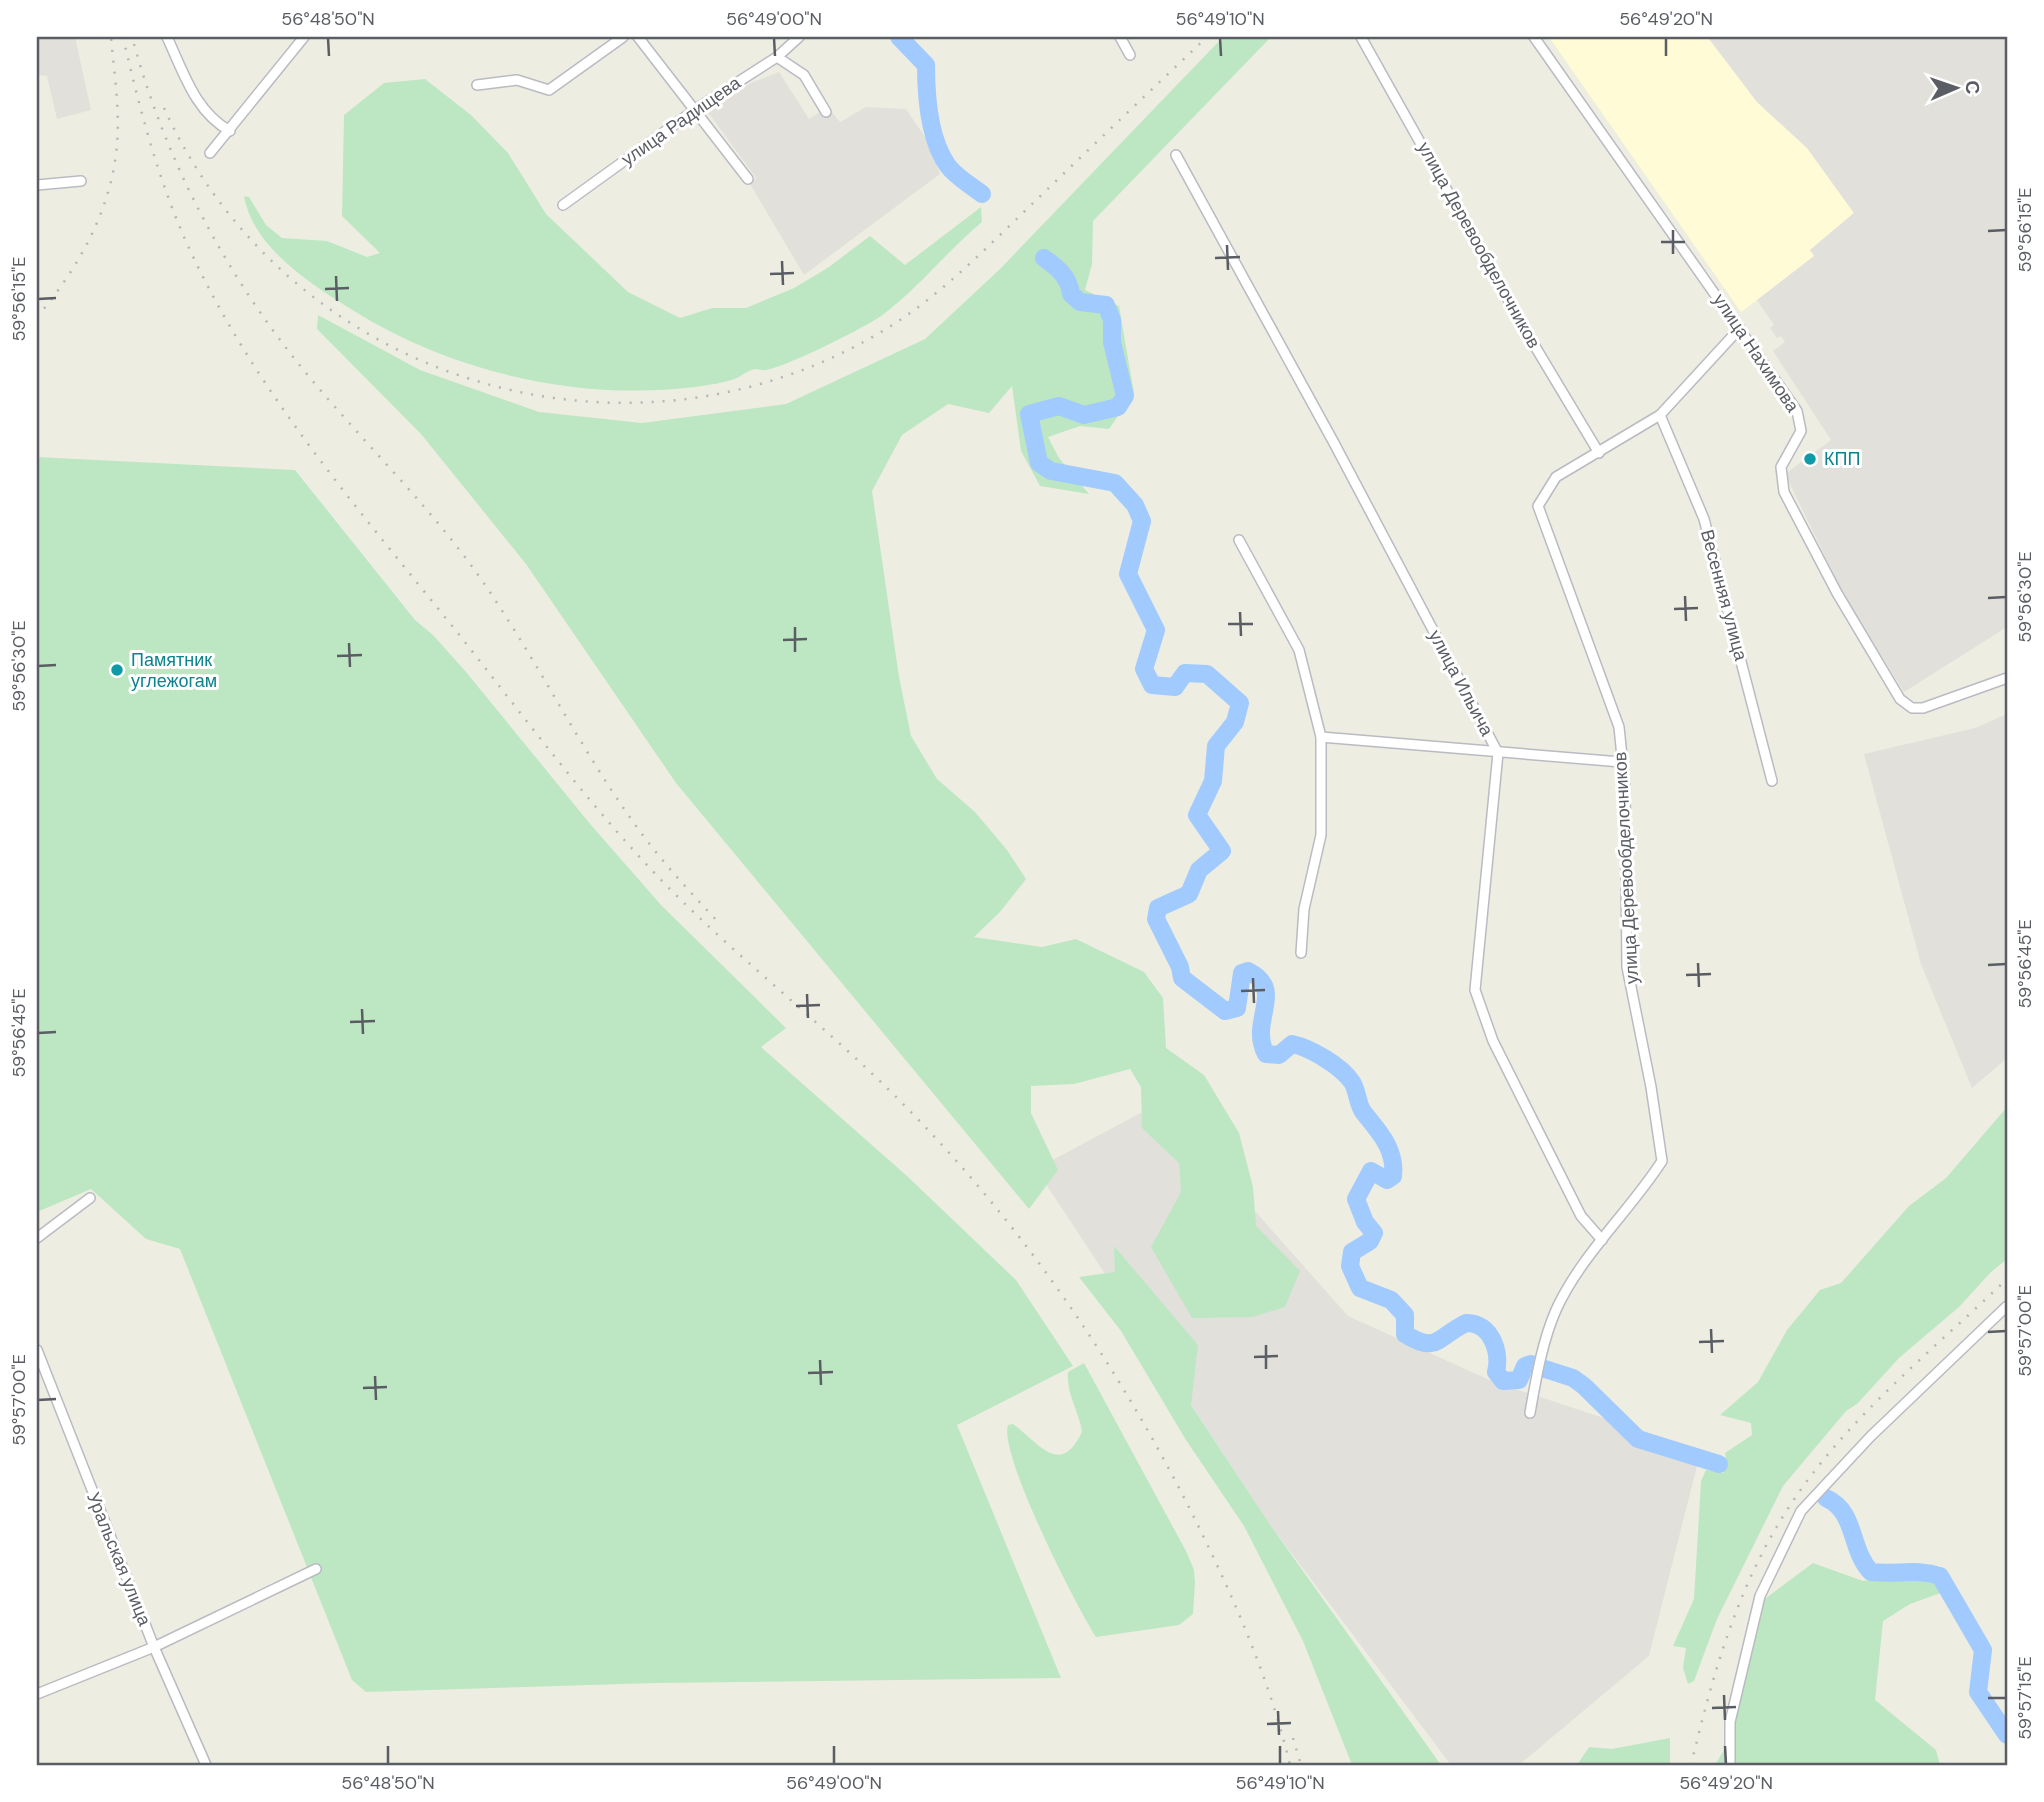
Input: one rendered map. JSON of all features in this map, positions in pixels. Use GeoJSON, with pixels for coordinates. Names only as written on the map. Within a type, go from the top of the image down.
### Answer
{"type":"FeatureCollection","features":[{"type":"Feature","properties":{"kind":"street"},"geometry":{"type":"LineString","coordinates":[[167,37],[197,100],[214,122],[230,131]]}},
{"type":"Feature","properties":{"kind":"street"},"geometry":{"type":"LineString","coordinates":[[210,153],[304,37]]}},
{"type":"Feature","properties":{"kind":"street"},"geometry":{"type":"LineString","coordinates":[[477,85],[517,80],[549,90],[623,37]]}},
{"type":"Feature","properties":{"kind":"street"},"geometry":{"type":"LineString","coordinates":[[638,37],[748,178]]}},
{"type":"Feature","properties":{"kind":"street","name":"улица Радищева"},"geometry":{"type":"LineString","coordinates":[[563,205],[696,109],[777,57],[799,37]]}},
{"type":"Feature","properties":{"kind":"street"},"geometry":{"type":"LineString","coordinates":[[1120,37],[1130,55]]}},
{"type":"Feature","properties":{"kind":"street","name":"улица Деревообделочников"},"geometry":{"type":"LineString","coordinates":[[1361,37],[1527,332],[1599,453],[1556,477],[1538,506],[1619,727],[1625,786],[1627,967],[1651,1087],[1662,1161],[1640,1196],[1602,1240],[1556,1310],[1541,1355],[1530,1413]]}},
{"type":"Feature","properties":{"kind":"street","name":"улица Нахимова"},"geometry":{"type":"LineString","coordinates":[[1534,37],[1741,328],[1800,417],[1801,431],[1780,467],[1781,483],[1837,593],[1900,699],[1912,708],[1923,708],[2007,678]]}},
{"type":"Feature","properties":{"kind":"street"},"geometry":{"type":"LineString","coordinates":[[777,57],[804,75],[825,112]]}},
{"type":"Feature","properties":{"kind":"street","name":"улица Ильича"},"geometry":{"type":"LineString","coordinates":[[1176,155],[1335,443],[1498,753],[1475,990],[1493,1041],[1581,1216],[1602,1240]]}},
{"type":"Feature","properties":{"kind":"street"},"geometry":{"type":"LineString","coordinates":[[37,185],[81,181]]}},
{"type":"Feature","properties":{"kind":"street"},"geometry":{"type":"LineString","coordinates":[[1599,453],[1660,415],[1741,328]]}},
{"type":"Feature","properties":{"kind":"street","name":"Весенняя улица"},"geometry":{"type":"LineString","coordinates":[[1660,415],[1704,519],[1772,781]]}},
{"type":"Feature","properties":{"kind":"street"},"geometry":{"type":"LineString","coordinates":[[1240,540],[1299,650],[1321,737],[1321,835],[1304,909],[1301,953]]}},
{"type":"Feature","properties":{"kind":"street"},"geometry":{"type":"LineString","coordinates":[[1321,737],[1621,762]]}},
{"type":"Feature","properties":{"kind":"street"},"geometry":{"type":"LineString","coordinates":[[37,1238],[90,1198]]}},
{"type":"Feature","properties":{"kind":"street"},"geometry":{"type":"LineString","coordinates":[[1730,1765],[1730,1722],[1760,1596],[1801,1511],[1871,1436],[2007,1306]]}},
{"type":"Feature","properties":{"kind":"street","name":"Уральская улица"},"geometry":{"type":"LineString","coordinates":[[37,1350],[155,1647],[206,1765]]}},
{"type":"Feature","properties":{"kind":"street"},"geometry":{"type":"LineString","coordinates":[[37,1694],[155,1647],[316,1569]]}},
{"type":"Feature","properties":{"kind":"shaded area"},"geometry":{"type":"Polygon","coordinates":[[[37,37],[75,37],[91,110],[57,119],[47,76],[37,75],[37,37]]]}},
{"type":"Feature","properties":{"kind":"shaded area"},"geometry":{"type":"Polygon","coordinates":[[[1549,37],[1707,37],[1757,102],[1807,148],[1854,213],[1810,250],[1815,256],[1741,312],[1549,37]]]}},
{"type":"Feature","properties":{"kind":"shaded area"},"geometry":{"type":"Polygon","coordinates":[[[1708,37],[2007,37],[2007,627],[1904,692],[1844,595],[1785,474],[1831,440],[1773,351],[1785,342],[1781,336],[1777,338],[1770,328],[1774,325],[1757,300],[1814,256],[1810,250],[1854,213],[1807,148],[1757,102],[1708,37]]]}},
{"type":"Feature","properties":{"kind":"shaded area"},"geometry":{"type":"Polygon","coordinates":[[[779,72],[809,119],[828,107],[840,122],[866,107],[906,109],[925,137],[940,174],[804,275],[750,184],[756,178],[708,112],[751,83],[779,72]]]}},
{"type":"Feature","properties":{"kind":"shaded area"},"geometry":{"type":"Polygon","coordinates":[[[2007,714],[2007,1058],[1972,1088],[1921,964],[1864,754],[1975,728],[2007,714]]]}},
{"type":"Feature","properties":{"kind":"shaded area"},"geometry":{"type":"Polygon","coordinates":[[[1159,1103],[1348,1316],[1494,1382],[1701,1450],[1649,1656],[1519,1765],[1451,1765],[1271,1526],[1036,1169],[1159,1103]]]}},
{"type":"Feature","properties":{"kind":"green space"},"geometry":{"type":"Polygon","coordinates":[[[1223,37],[1271,37],[1093,221],[1092,264],[1085,290],[1119,306],[1134,393],[1109,429],[1080,426],[1048,437],[1059,458],[1089,494],[1040,486],[1021,451],[1012,386],[989,413],[948,404],[902,435],[872,491],[899,677],[911,736],[937,779],[975,812],[1007,850],[1026,879],[1000,912],[974,937],[1042,947],[1076,939],[1144,972],[1163,998],[1166,1048],[1204,1075],[1239,1133],[1253,1187],[1256,1226],[1300,1271],[1285,1307],[1252,1317],[1192,1318],[1151,1247],[1181,1192],[1179,1163],[1142,1128],[1141,1087],[1130,1069],[1074,1084],[1031,1086],[1031,1113],[1058,1170],[1029,1209],[676,783],[526,564],[421,434],[317,329],[318,315],[420,370],[539,412],[642,423],[786,404],[925,339],[1000,269],[1223,37]]]}},
{"type":"Feature","properties":{"kind":"green space"},"geometry":{"type":"Polygon","coordinates":[[[425,79],[471,115],[508,153],[546,214],[628,292],[680,318],[712,308],[746,308],[794,288],[829,267],[870,236],[905,265],[981,207],[982,222],[908,294],[881,316],[825,346],[776,367],[748,371],[737,378],[716,384],[651,390],[606,390],[518,378],[433,351],[393,333],[320,289],[272,248],[259,232],[244,196],[249,197],[266,225],[282,238],[327,241],[367,257],[380,253],[342,216],[344,115],[384,83],[425,79]]]}},
{"type":"Feature","properties":{"kind":"green space"},"geometry":{"type":"Polygon","coordinates":[[[37,457],[295,470],[415,620],[433,635],[466,672],[591,825],[661,905],[786,1028],[761,1047],[907,1176],[1016,1280],[1073,1366],[957,1425],[1061,1678],[655,1683],[366,1692],[352,1680],[180,1249],[146,1239],[91,1189],[37,1212],[37,457]]]}},
{"type":"Feature","properties":{"kind":"green space"},"geometry":{"type":"Polygon","coordinates":[[[2007,1107],[2007,1259],[1991,1272],[1959,1307],[1899,1358],[1857,1404],[1846,1411],[1783,1486],[1717,1619],[1694,1681],[1688,1684],[1683,1668],[1686,1648],[1673,1646],[1694,1599],[1701,1481],[1706,1470],[1723,1473],[1727,1464],[1725,1453],[1752,1435],[1751,1423],[1720,1415],[1758,1382],[1787,1330],[1820,1290],[1841,1283],[1909,1206],[1946,1178],[2007,1107]]]}},
{"type":"Feature","properties":{"kind":"green space"},"geometry":{"type":"Polygon","coordinates":[[[1114,1246],[1198,1345],[1191,1405],[1271,1526],[1441,1765],[1352,1765],[1303,1641],[1244,1526],[1186,1440],[1121,1331],[1079,1277],[1115,1272],[1114,1246]]]}},
{"type":"Feature","properties":{"kind":"green space"},"geometry":{"type":"Polygon","coordinates":[[[1084,1363],[1194,1570],[1193,1614],[1179,1625],[1096,1637],[1057,1565],[1026,1497],[1008,1441],[1008,1425],[1013,1424],[1049,1452],[1057,1455],[1066,1453],[1074,1446],[1082,1432],[1069,1388],[1068,1372],[1084,1363]]]}},
{"type":"Feature","properties":{"kind":"green space"},"geometry":{"type":"Polygon","coordinates":[[[1813,1563],[1863,1581],[1927,1572],[1949,1590],[1910,1604],[1883,1621],[1875,1700],[1936,1750],[1940,1765],[1715,1765],[1730,1740],[1758,1604],[1813,1563]]]}},
{"type":"Feature","properties":{"kind":"green space"},"geometry":{"type":"Polygon","coordinates":[[[1670,1738],[1670,1765],[1577,1765],[1589,1747],[1612,1749],[1670,1738]]]}},
{"type":"Feature","properties":{"kind":"waterway"},"geometry":{"type":"LineString","coordinates":[[899,37],[926,65],[930,117],[942,155],[955,174],[982,194]]}},
{"type":"Feature","properties":{"kind":"waterway"},"geometry":{"type":"LineString","coordinates":[[1044,258],[1062,273],[1071,294],[1080,302],[1106,305],[1112,320],[1112,342],[1125,396],[1118,407],[1084,415],[1059,406],[1029,414],[1039,463],[1051,471],[1115,483],[1135,505],[1142,521],[1128,574],[1156,630],[1144,669],[1152,685],[1175,687],[1185,673],[1207,674],[1240,703],[1235,722],[1216,746],[1213,781],[1197,815],[1222,851],[1199,870],[1189,894],[1158,908],[1156,919],[1180,967],[1182,978],[1225,1011],[1237,1008],[1242,973],[1248,971],[1259,979],[1265,987],[1266,997],[1261,1030],[1266,1054],[1279,1055],[1292,1044],[1325,1058],[1352,1082],[1362,1110],[1381,1134],[1392,1157],[1393,1176],[1387,1180],[1371,1171],[1356,1199],[1365,1222],[1374,1233],[1370,1241],[1352,1252],[1350,1266],[1360,1288],[1391,1300],[1405,1315],[1405,1334],[1424,1343],[1436,1342],[1466,1323],[1482,1327],[1495,1347],[1496,1372],[1503,1381],[1519,1380],[1525,1366],[1531,1364]]}},
{"type":"Feature","properties":{"kind":"waterway"},"geometry":{"type":"LineString","coordinates":[[1545,1369],[1573,1378],[1584,1386],[1638,1439],[1719,1464]]}},
{"type":"Feature","properties":{"kind":"waterway"},"geometry":{"type":"LineString","coordinates":[[1826,1498],[1843,1512],[1859,1553],[1871,1572],[1923,1572],[1940,1576],[1983,1650],[1978,1692],[2007,1735]]}},
{"type":"Feature","properties":{"kind":"railway"},"geometry":{"type":"LineString","coordinates":[[37,317],[66,279],[91,237],[108,192],[118,131],[111,37]]}},
{"type":"Feature","properties":{"kind":"railway"},"geometry":{"type":"LineString","coordinates":[[123,37],[148,135],[181,230],[237,339],[270,390],[342,489],[611,825],[696,915],[850,1053],[909,1110],[997,1209],[1038,1262],[1113,1372],[1147,1429],[1208,1546],[1233,1599],[1265,1681],[1290,1765]]}},
{"type":"Feature","properties":{"kind":"railway"},"geometry":{"type":"LineString","coordinates":[[164,108],[220,202],[292,280],[378,339],[473,380],[574,400],[678,400],[781,378],[881,332],[902,319],[977,257],[1207,37]]}},
{"type":"Feature","properties":{"kind":"railway"},"geometry":{"type":"LineString","coordinates":[[134,44],[148,89],[182,176],[203,218],[250,298],[306,373],[436,520],[476,572],[617,799],[658,854],[719,923]]}},
{"type":"Feature","properties":{"kind":"railway"},"geometry":{"type":"LineString","coordinates":[[1691,1765],[1729,1630],[1756,1565],[1791,1504],[1838,1442],[1892,1386],[2007,1279]]}},
{"type":"Feature","properties":{"kind":"railway"},"geometry":{"type":"LineString","coordinates":[[1293,1738],[1301,1765]]}},
{"type":"Feature","properties":{"kind":"place","name":"КПП"},"geometry":{"type":"Point","coordinates":[1810,459]}},
{"type":"Feature","properties":{"kind":"place","name":"Памятник углежогам"},"geometry":{"type":"Point","coordinates":[117,670]}}]}
